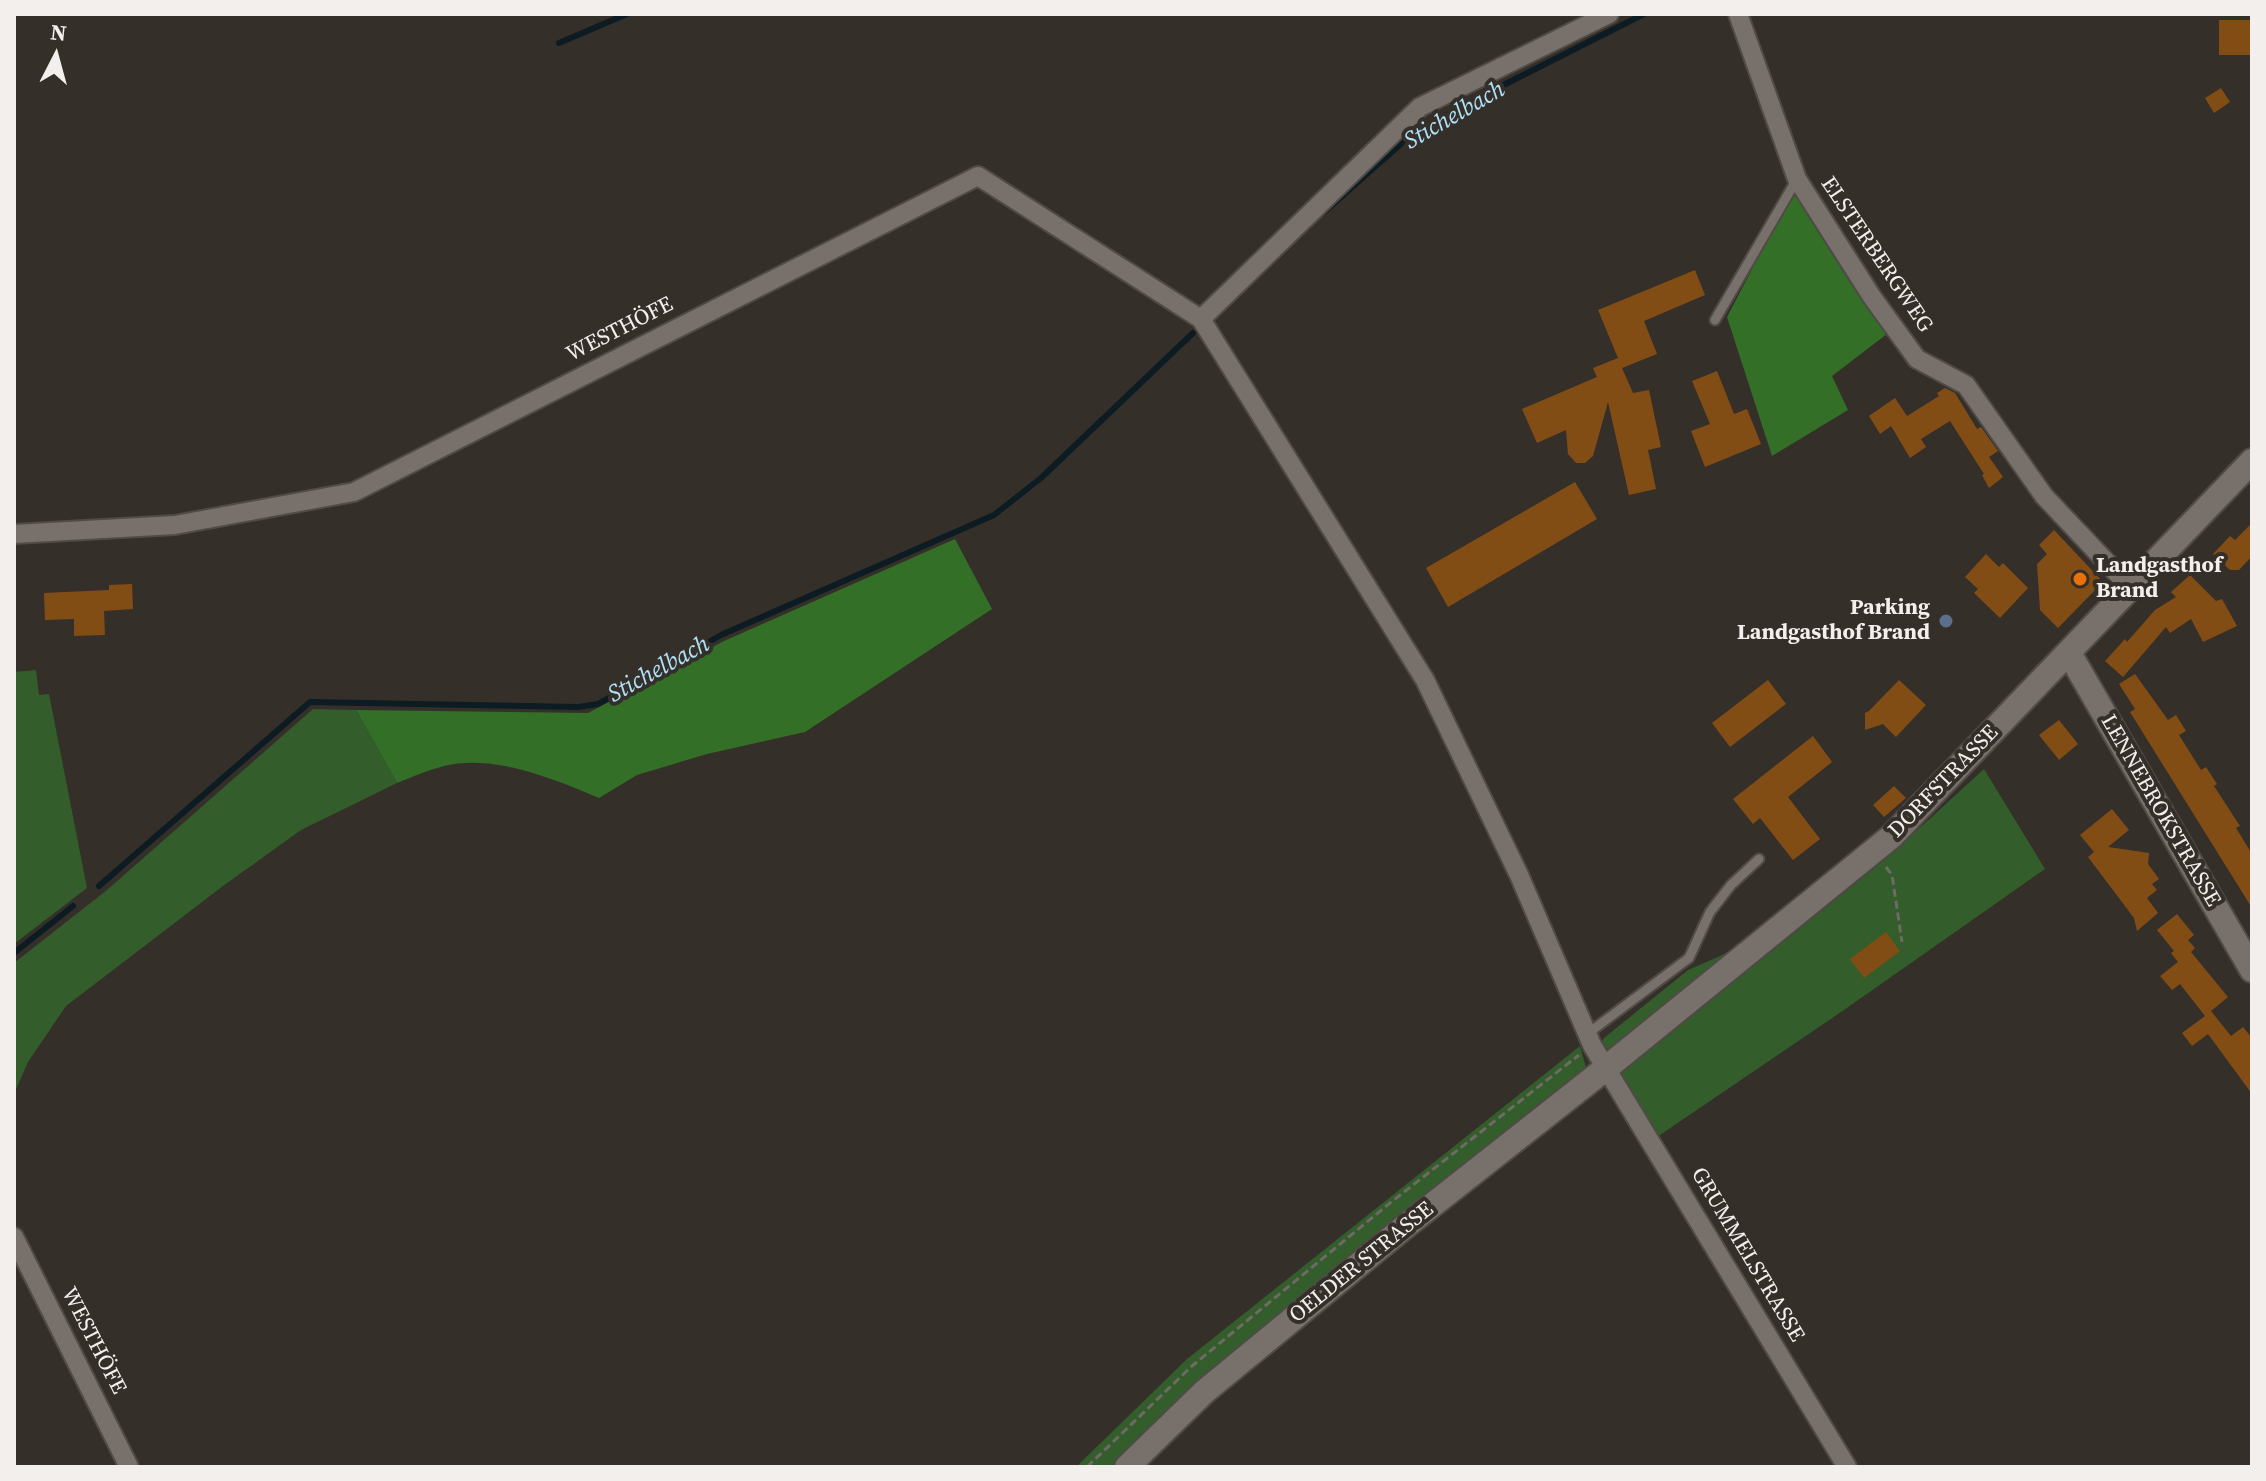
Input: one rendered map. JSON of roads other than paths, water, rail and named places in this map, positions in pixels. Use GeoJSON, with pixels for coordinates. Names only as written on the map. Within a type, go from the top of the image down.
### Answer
{"type":"FeatureCollection","features":[{"type":"Feature","properties":{"kind":"street"},"geometry":{"type":"LineString","coordinates":[[1201,319],[1420,107],[1609,14]]}},
{"type":"Feature","properties":{"kind":"street","name":"ELSTERBERGWEG"},"geometry":{"type":"LineString","coordinates":[[1738,14],[1797,179],[1872,297],[1917,359],[1966,385],[2044,496],[2131,588]]}},
{"type":"Feature","properties":{"kind":"street","name":"WESTHÖFE"},"geometry":{"type":"LineString","coordinates":[[14,534],[175,525],[354,492],[978,176],[1201,319]]}},
{"type":"Feature","properties":{"kind":"street","name":"GRUMMELSTRASSE"},"geometry":{"type":"LineString","coordinates":[[1201,319],[1425,680],[1519,875],[1605,1069],[1847,1467]]}},
{"type":"Feature","properties":{"kind":"street","name":"DORFSTRASSE"},"geometry":{"type":"LineString","coordinates":[[1605,1069],[1892,836],[2252,461]]}},
{"type":"Feature","properties":{"kind":"street","name":"LENNEBROKSTRASSE"},"geometry":{"type":"LineString","coordinates":[[2069,653],[2252,970]]}},
{"type":"Feature","properties":{"kind":"street","name":"OELDER STRASSE"},"geometry":{"type":"LineString","coordinates":[[1127,1467],[1204,1392],[1402,1229],[1605,1069]]}},
{"type":"Feature","properties":{"kind":"street","name":"WESTHÖFE"},"geometry":{"type":"LineString","coordinates":[[14,1237],[129,1467]]}},
{"type":"Feature","properties":{"kind":"lane"},"geometry":{"type":"LineString","coordinates":[[1715,320],[1797,179]]}},
{"type":"Feature","properties":{"kind":"lane"},"geometry":{"type":"LineString","coordinates":[[1590,1039],[1689,958],[1710,912],[1731,885],[1759,859]]}},
{"type":"Feature","properties":{"kind":"waterway"},"geometry":{"type":"LineString","coordinates":[[559,43],[627,14]]}},
{"type":"Feature","properties":{"kind":"waterway","name":"Stichelbach"},"geometry":{"type":"LineString","coordinates":[[1324,212],[1411,135],[1644,14]]}},
{"type":"Feature","properties":{"kind":"waterway","name":"Stichelbach"},"geometry":{"type":"LineString","coordinates":[[99,886],[310,702],[578,707],[598,704],[721,635],[994,515],[1041,478],[1193,333]]}},
{"type":"Feature","properties":{"kind":"waterway","name":"Stichelbach"},"geometry":{"type":"LineString","coordinates":[[14,953],[73,906]]}},
{"type":"Feature","properties":{"kind":"place","name":"Landgasthof Brand"},"geometry":{"type":"Point","coordinates":[2080,579]}},
{"type":"Feature","properties":{"kind":"place","name":"Parking Landgasthof Brand"},"geometry":{"type":"Point","coordinates":[1946,621]}}]}
